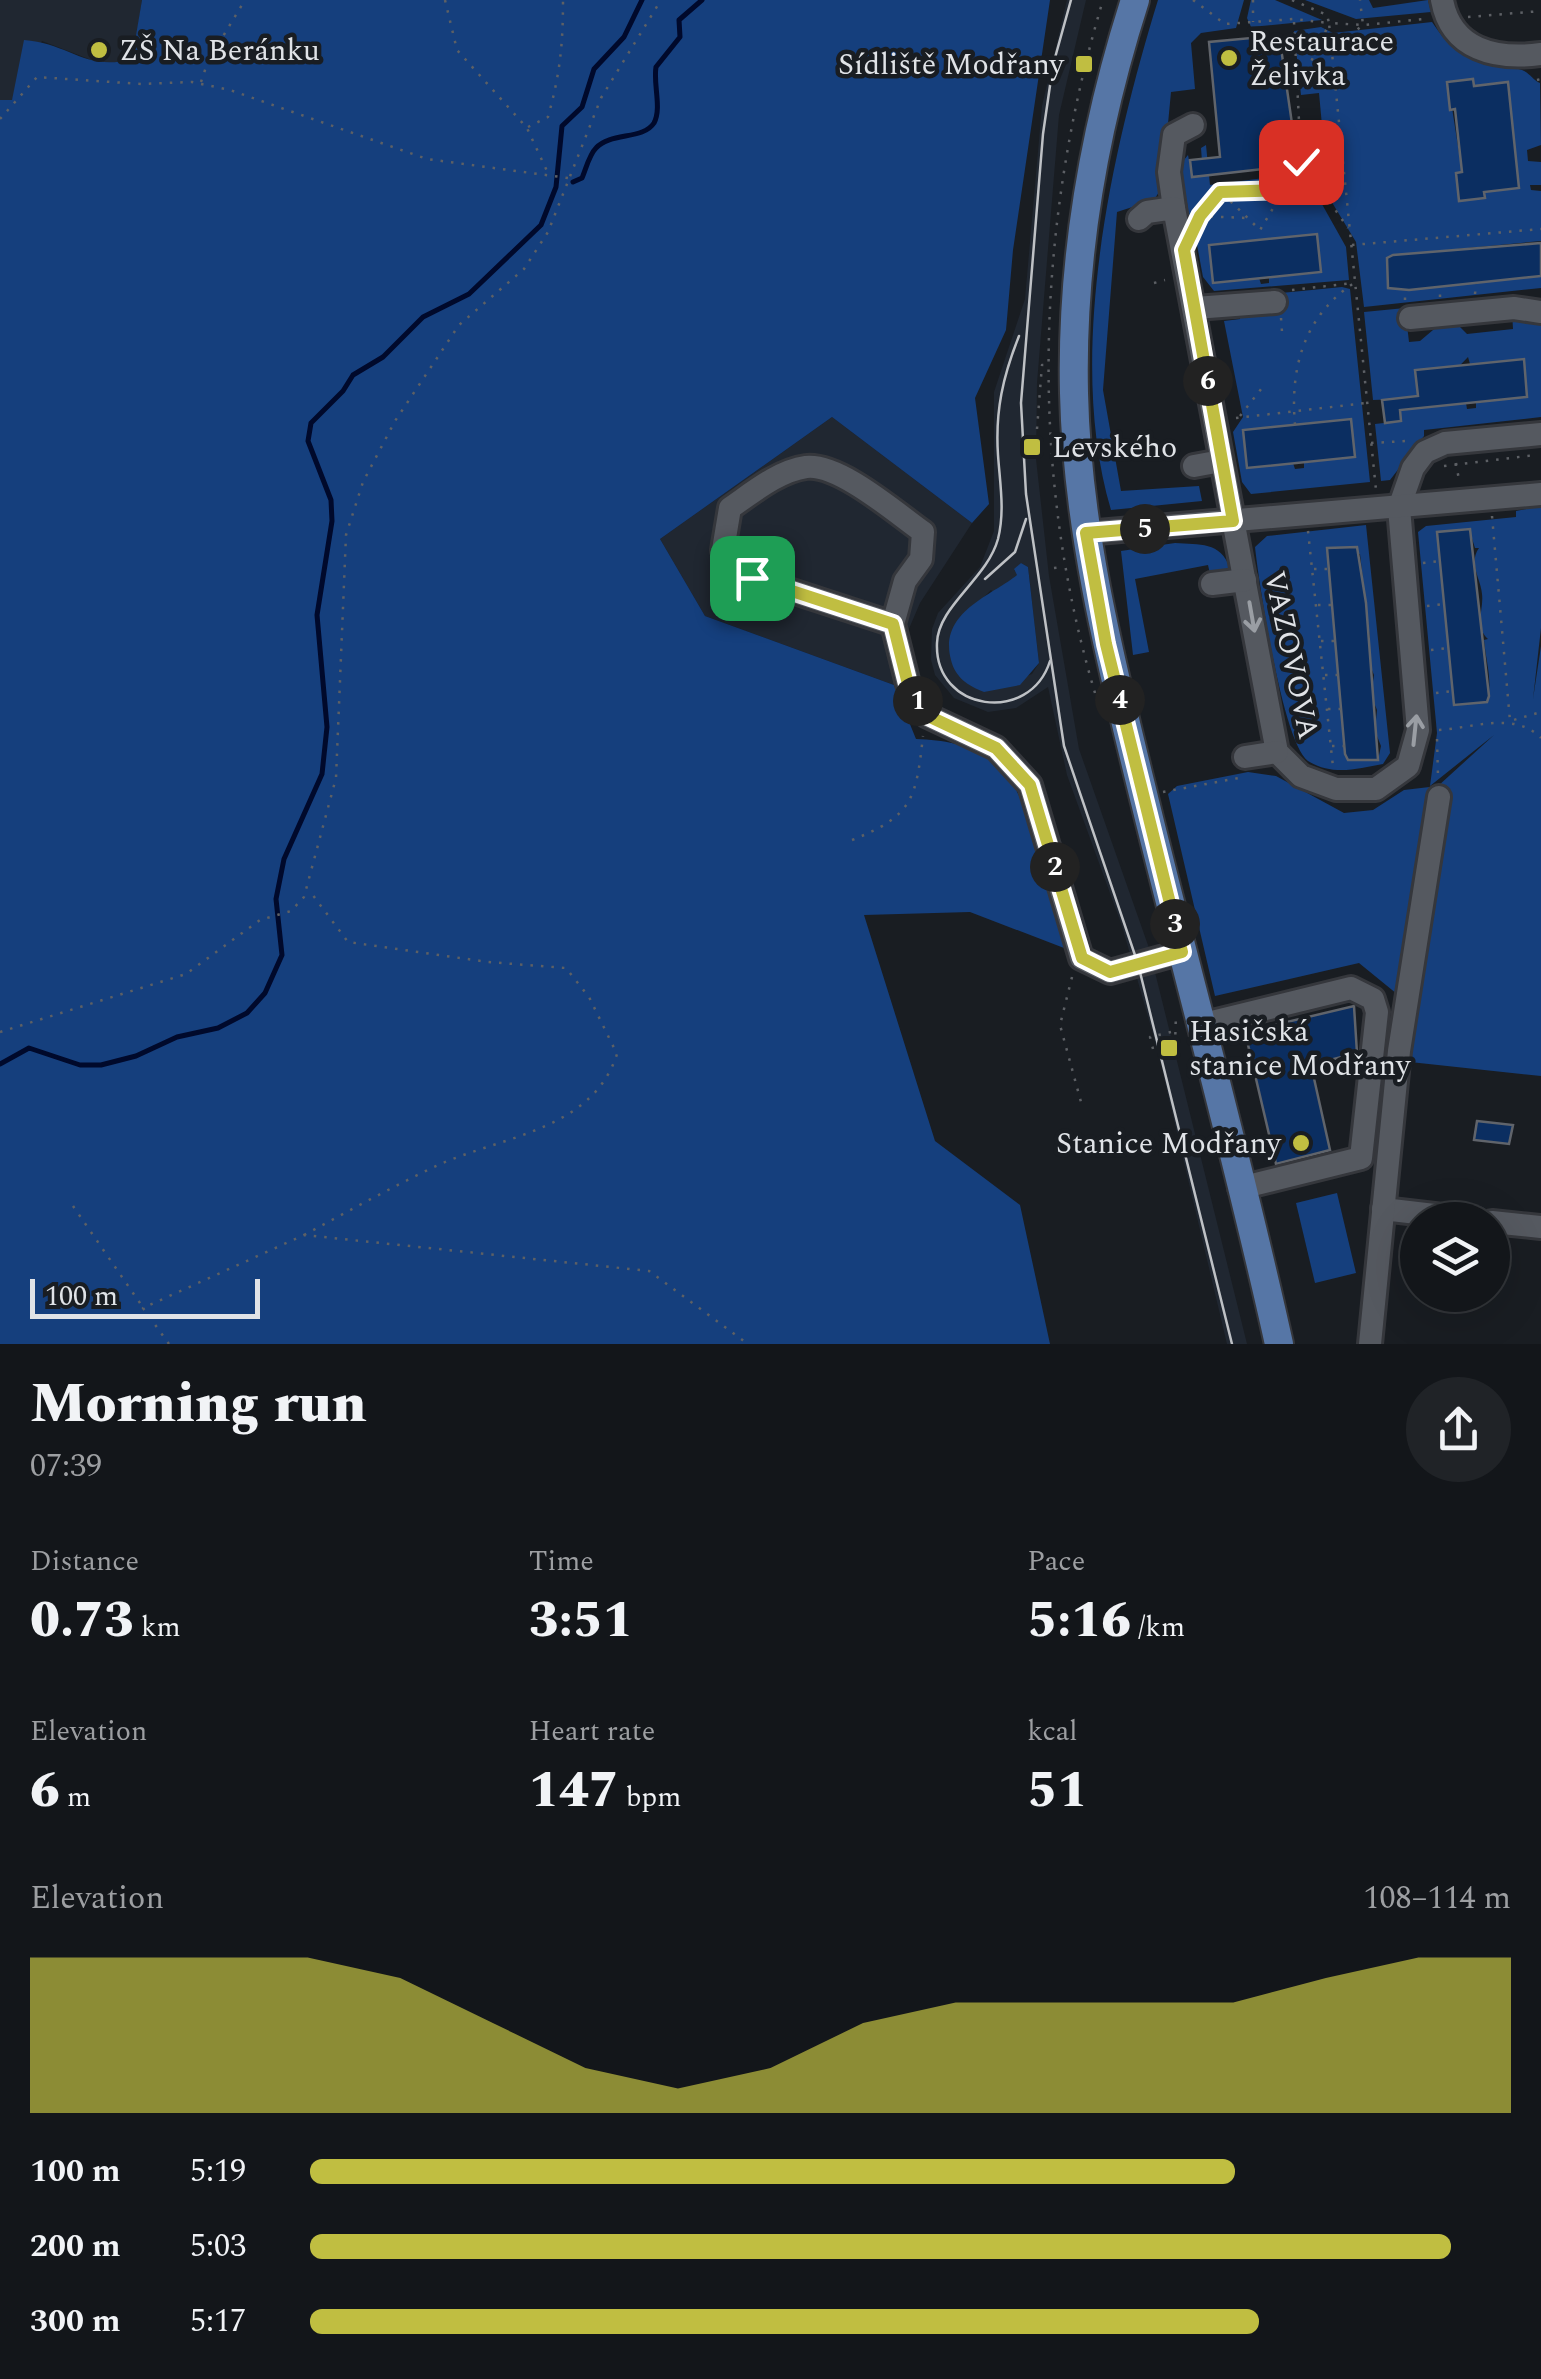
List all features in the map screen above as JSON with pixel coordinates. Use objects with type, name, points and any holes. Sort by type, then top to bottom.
[{"type":"main road","points":[[1135,0],[1098,132],[1081,240],[1074,396],[1086,533],[1106,644],[1182,952],[1186,1028],[1240,1188],[1278,1344]]},
{"type":"street","points":[[1443,12],[1452,29],[1470,46],[1502,56],[1541,54]]},
{"type":"street","name":"VAZOVOVA","points":[[1193,124],[1174,135],[1169,172],[1275,753],[1301,776],[1336,789],[1376,789],[1408,766],[1418,730],[1399,508]]},
{"type":"street","points":[[1139,219],[1147,212],[1174,208]]},
{"type":"street","points":[[1195,308],[1276,302]]},
{"type":"street","points":[[1407,312],[1514,308],[1541,312]]},
{"type":"street","points":[[1399,508],[1413,468],[1425,452],[1455,453],[1541,434]]},
{"type":"street","points":[[1194,466],[1221,461]]},
{"type":"street","points":[[893,624],[752,578],[723,550],[730,508],[773,479],[808,466],[842,476],[922,532],[921,558],[906,581],[893,624],[908,684],[926,715],[996,748],[1030,785],[1082,958],[1110,972],[1182,952]]},
{"type":"street","points":[[1086,533],[1541,494]]},
{"type":"street","points":[[1212,584],[1245,580]]},
{"type":"street","points":[[1245,757],[1275,753]]},
{"type":"street","points":[[1370,1344],[1399,1051],[1439,796]]},
{"type":"street","points":[[1186,1028],[1352,988],[1373,999],[1377,1012],[1361,1158],[1240,1188]]},
{"type":"street","points":[[1383,1210],[1400,1212]]},
{"type":"street","points":[[1510,1224],[1541,1227]]},
{"type":"path","points":[[200,84],[208,61],[245,0]]},
{"type":"path","points":[[445,0],[457,50],[527,128],[548,173]]},
{"type":"path","points":[[527,128],[548,117],[564,60],[562,0]]},
{"type":"path","points":[[0,1032],[186,974],[260,920],[283,914],[299,903],[308,889],[336,778],[346,536],[353,506],[395,422],[459,325],[524,269],[548,232],[566,178],[601,98],[661,0]]},
{"type":"path","points":[[1084,64],[1103,0]]},
{"type":"path","points":[[1194,0],[1225,24],[1294,20],[1363,25],[1443,12],[1541,12]]},
{"type":"path","points":[[1253,0],[1253,22]]},
{"type":"path","points":[[1292,0],[1327,15],[1330,23],[1376,496]]},
{"type":"path","points":[[1360,0],[1363,25]]},
{"type":"path","points":[[1294,20],[1301,162],[1349,230]]},
{"type":"path","points":[[1297,91],[1330,23]]},
{"type":"path","points":[[1331,50],[1363,25]]},
{"type":"path","points":[[0,119],[37,76],[200,84],[331,123],[427,159],[566,178]]},
{"type":"path","points":[[1220,192],[1260,230],[1301,162]]},
{"type":"path","points":[[1184,250],[1200,216],[1220,192],[1284,190]]},
{"type":"path","points":[[1200,216],[1248,218]]},
{"type":"path","points":[[1351,245],[1541,229]]},
{"type":"path","points":[[1154,283],[1166,280]]},
{"type":"path","points":[[1276,302],[1276,292],[1355,282]]},
{"type":"path","points":[[1295,425],[1291,380],[1308,334],[1355,282]]},
{"type":"path","points":[[1405,290],[1407,312]]},
{"type":"path","points":[[1037,428],[1042,364],[1048,365]]},
{"type":"path","points":[[1240,417],[1265,384]]},
{"type":"path","points":[[1214,419],[1366,402]]},
{"type":"path","points":[[1041,439],[1050,438]]},
{"type":"path","points":[[1371,443],[1409,440]]},
{"type":"path","points":[[1455,453],[1462,502]]},
{"type":"path","points":[[1413,468],[1455,453],[1541,454]]},
{"type":"path","points":[[1490,499],[1510,721]]},
{"type":"path","points":[[1308,530],[1334,776]]},
{"type":"path","points":[[1416,563],[1440,561]]},
{"type":"path","points":[[1054,568],[1065,566],[1073,619],[1095,694]]},
{"type":"path","points":[[1312,569],[1327,570]]},
{"type":"path","points":[[1316,604],[1331,605]]},
{"type":"path","points":[[1421,606],[1444,604]]},
{"type":"path","points":[[1320,641],[1334,641]]},
{"type":"path","points":[[1424,650],[1449,648]]},
{"type":"path","points":[[1323,675],[1338,675]]},
{"type":"path","points":[[1429,694],[1453,691]]},
{"type":"path","points":[[1327,710],[1342,709]]},
{"type":"path","points":[[1439,796],[1439,748],[1433,730],[1510,721],[1541,712]]},
{"type":"path","points":[[852,840],[884,827],[911,804],[919,780],[926,715]]},
{"type":"path","points":[[1510,721],[1530,726],[1541,738]]},
{"type":"path","points":[[1331,746],[1345,746]]},
{"type":"path","points":[[1162,792],[1244,778],[1264,770],[1275,753]]},
{"type":"path","points":[[143,1308],[304,1235],[438,1165],[561,1121],[608,1080],[617,1054],[589,996],[566,968],[488,962],[348,942],[308,889]]},
{"type":"path","points":[[1081,1102],[1060,1025],[1068,985],[1082,958]]},
{"type":"path","points":[[1154,1050],[1150,1037],[1186,1028]]},
{"type":"path","points":[[73,1206],[170,1344]]},
{"type":"path","points":[[304,1235],[648,1271],[748,1344]]},
{"type":"shaded area","name":"ZŠ Na Beránku","points":[[0,0],[142,0],[133,59],[107,66],[42,41],[12,100],[0,100]]},
{"type":"shaded area","points":[[142,0],[1050,0],[1013,250],[1006,330],[975,398],[989,504],[972,523],[832,417],[660,539],[705,616],[894,685],[916,739],[955,744],[982,754],[1005,773],[1018,793],[1047,875],[1064,948],[970,912],[864,915],[935,1141],[1020,1205],[1050,1344],[0,1344],[0,100],[12,100],[24,40],[102,62],[132,59]]},
{"type":"shaded area","points":[[1067,0],[1086,0],[1059,115],[1037,383],[1036,459],[1049,576],[1079,749],[1149,948],[1247,1344],[1227,1344],[1157,1048],[1122,926],[1067,775],[1048,687],[1016,708],[988,712],[954,698],[935,675],[931,660],[932,629],[938,613],[980,567],[994,531],[994,392],[1025,299],[1042,106]],"holes":[[[1021,563],[1028,567],[1039,663],[1032,674],[984,692],[958,675],[953,628],[991,590],[995,594],[1018,575],[1014,570]]]},
{"type":"shaded area","points":[[1158,0],[1244,0],[1236,28],[1201,33],[1191,43],[1195,89],[1171,92],[1162,187],[1154,200],[1117,212],[1103,390],[1121,491],[1199,486],[1202,501],[1111,510],[1098,450],[1092,386],[1100,253],[1125,121]]},
{"type":"shaded area","points":[[1251,0],[1275,0],[1322,20],[1251,27],[1247,18]]},
{"type":"shaded area","points":[[1305,0],[1369,0],[1373,8],[1428,0],[1431,12],[1356,19]]},
{"type":"shaded area","points":[[1432,22],[1462,54],[1522,70],[1540,83],[1541,145],[1527,150],[1528,161],[1541,162],[1541,185],[1530,185],[1531,190],[1541,191],[1541,241],[1394,255],[1387,259],[1388,287],[1408,290],[1541,276],[1541,288],[1364,307],[1356,242],[1305,158],[1308,151],[1324,147],[1319,93],[1301,95],[1294,31],[1321,27],[1333,33]],"holes":[[[1473,79],[1485,198],[1459,201],[1456,173],[1462,172],[1448,82]]]},
{"type":"shaded area","points":[[1206,145],[1210,185],[1294,174],[1309,181],[1346,247],[1349,280],[1214,291],[1203,277],[1192,218],[1186,216],[1179,166],[1188,155],[1192,176],[1203,175],[1201,148]],"holes":[[[1317,234],[1321,272],[1269,277],[1269,283],[1261,284],[1259,278],[1213,283],[1209,245]]]},
{"type":"shaded area","points":[[1350,289],[1370,482],[1251,494],[1242,482],[1233,432],[1243,417],[1224,321],[1240,319],[1240,312],[1281,293]],"holes":[[[1351,420],[1354,457],[1304,463],[1304,468],[1295,469],[1293,463],[1247,468],[1243,430]]]},
{"type":"shaded area","points":[[1405,308],[1409,342],[1420,341],[1446,319],[1447,326],[1459,326],[1467,334],[1513,329],[1512,312],[1541,320],[1541,417],[1424,430],[1424,436],[1390,480],[1381,481],[1375,424],[1401,421],[1399,399],[1373,400],[1364,312]],"holes":[[[1468,357],[1470,364],[1523,359],[1527,397],[1476,403],[1476,408],[1467,409],[1466,403],[1419,408]]]},
{"type":"shaded area","points":[[832,417],[972,523],[920,603],[908,631],[908,684],[894,685],[705,616],[660,539]]},
{"type":"shaded area","points":[[1541,506],[1541,628],[1533,699],[1541,646],[1541,1076],[1410,1062],[1397,994],[1359,963],[1215,996],[1168,794],[1177,786],[1248,772],[1276,776],[1344,813],[1373,810],[1404,790],[1438,786],[1494,735],[1430,786],[1437,733],[1418,532],[1426,526],[1516,517],[1516,511]],"holes":[[[1469,529],[1475,548],[1479,548],[1475,559],[1482,594],[1480,623],[1488,639],[1484,640],[1489,694],[1487,702],[1455,705],[1437,532]]]},
{"type":"shaded area","points":[[1366,525],[1390,753],[1383,764],[1345,770],[1326,768],[1308,761],[1299,748],[1281,695],[1261,594],[1255,547],[1267,536]],"holes":[[[1327,548],[1360,554],[1370,639],[1368,660],[1374,675],[1371,695],[1377,710],[1375,731],[1381,746],[1378,760],[1348,760]]]},
{"type":"shaded area","points":[[1175,543],[1215,549],[1230,568],[1210,574],[1208,565],[1135,579],[1149,652],[1133,655],[1121,551]]},
{"type":"shaded area","points":[[1021,563],[1028,567],[1039,663],[1020,685],[984,692],[963,680],[953,666],[949,643],[952,629],[970,607],[1017,575],[1014,569]]},
{"type":"shaded area","points":[[1337,1193],[1356,1273],[1315,1283],[1296,1203]]},
{"type":"building","points":[[1251,38],[1252,44],[1280,41],[1298,165],[1192,177],[1190,160],[1220,157],[1209,42]]},
{"type":"building","points":[[1473,79],[1474,86],[1508,82],[1519,188],[1484,192],[1485,198],[1459,201],[1456,173],[1462,172],[1455,109],[1450,110],[1447,82]]},
{"type":"building","points":[[1317,234],[1321,272],[1213,283],[1209,245]]},
{"type":"building","points":[[1541,243],[1541,276],[1409,290],[1388,288],[1387,258],[1393,255]]},
{"type":"building","points":[[1524,359],[1527,397],[1400,410],[1401,421],[1385,423],[1382,400],[1418,396],[1415,370]]},
{"type":"building","points":[[1351,419],[1355,457],[1247,468],[1243,430]]},
{"type":"building","points":[[1470,529],[1489,696],[1487,702],[1454,705],[1437,532]]},
{"type":"building","points":[[1357,547],[1366,603],[1378,760],[1348,760],[1345,754],[1327,548]]},
{"type":"building","points":[[1354,1006],[1357,1053],[1311,1065],[1330,1150],[1276,1164],[1245,1032]]},
{"type":"building","points":[[1477,1121],[1513,1125],[1509,1144],[1474,1140]]},
{"type":"waterway","points":[[0,1064],[29,1048],[80,1065],[101,1065],[136,1056],[177,1037],[218,1028],[247,1013],[265,993],[282,955],[276,899],[284,859],[322,774],[327,727],[317,615],[332,521],[331,500],[308,441],[311,423],[343,391],[353,375],[383,357],[423,317],[469,294],[541,225],[556,187],[562,126],[582,107],[594,69],[624,37],[642,0]]},
{"type":"waterway","points":[[573,182],[582,178],[591,154],[602,143],[642,132],[654,123],[656,67],[680,37],[679,20],[702,0]]},
{"type":"tram line","points":[[1071,0],[1053,65],[1043,134],[1021,403],[1026,494],[1064,746],[1138,964],[1232,1344]]},
{"type":"tram line","points":[[1019,336],[999,409],[1002,508],[998,539],[984,567],[945,617],[937,643],[940,666],[951,684],[966,696],[985,702],[1005,702],[1023,695],[1039,681],[1050,661]]},
{"type":"tram line","points":[[985,579],[1015,552],[1026,519]]},
{"type":"place","name":"ZŠ Na Beránku","points":[[99,50]]},
{"type":"place","name":"Restaurace Želivka","points":[[1229,58]]},
{"type":"place","name":"Sídliště Modřany","points":[[1084,64]]},
{"type":"place","name":"Levského","points":[[1032,447]]},
{"type":"place","name":"Hasičská stanice Modřany","points":[[1169,1048]]},
{"type":"place","name":"Stanice Modřany","points":[[1301,1143]]},
{"type":"route","points":[[752,578],[893,624],[903,672],[926,715],[996,748],[1030,785],[1082,958],[1110,972],[1182,952],[1106,644],[1086,533],[1233,521],[1184,250],[1200,216],[1220,192],[1284,190],[1301,162]]}]
